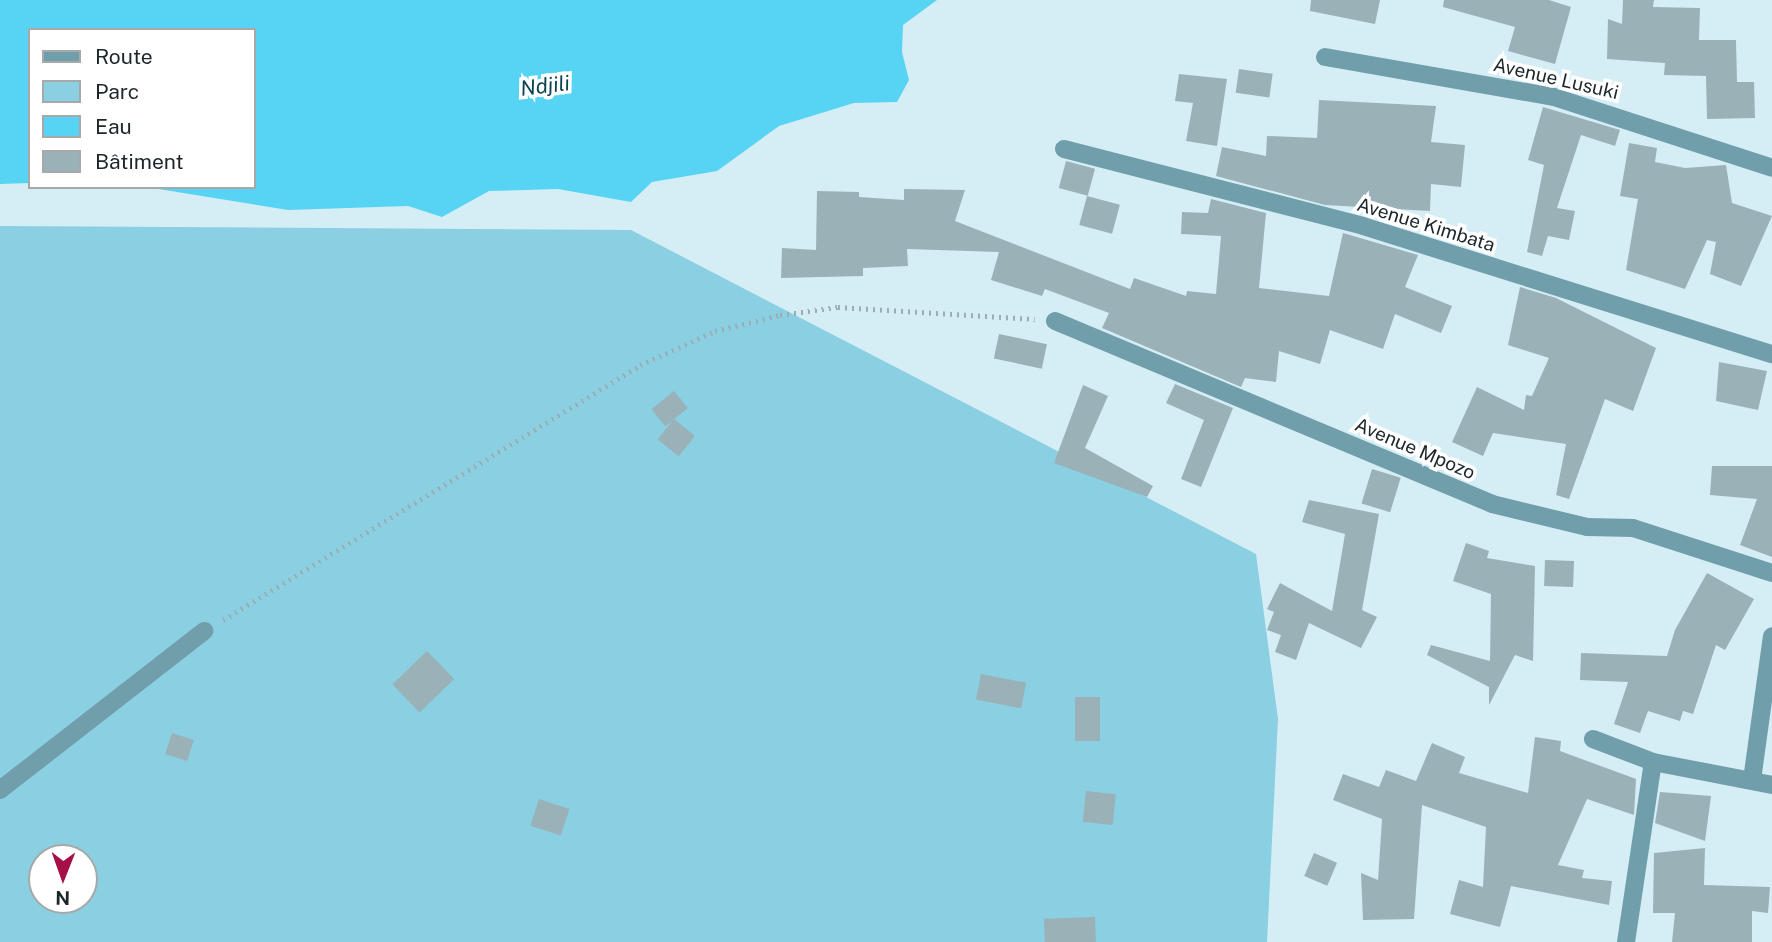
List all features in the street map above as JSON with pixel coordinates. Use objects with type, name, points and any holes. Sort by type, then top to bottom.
[{"type":"street","name":"Avenue Lusuki","points":[[1325,57],[1554,97],[1772,168]]},
{"type":"street","name":"Avenue Kimbata","points":[[1064,149],[1363,226],[1772,354]]},
{"type":"street","name":"Avenue Mpozo","points":[[1055,321],[1492,504],[1587,527],[1633,528],[1772,573]]},
{"type":"street","points":[[0,790],[204,631]]},
{"type":"street","points":[[1752,780],[1772,636]]},
{"type":"street","points":[[1592,739],[1653,762],[1772,785]]},
{"type":"street","points":[[1626,942],[1653,762]]},
{"type":"path","points":[[204,631],[640,365],[715,331],[780,315],[838,307],[1055,321]]},
{"type":"green space","points":[[0,226],[631,230],[1256,554],[1278,719],[1267,942],[0,942]]},
{"type":"water","name":"Ndjili","points":[[0,0],[937,0],[903,25],[902,52],[909,80],[897,102],[854,103],[779,126],[717,171],[652,182],[631,202],[558,189],[489,191],[442,217],[408,206],[288,210],[158,189],[256,189],[256,28],[28,28],[28,183],[0,184]]},
{"type":"building","points":[[1311,0],[1380,0],[1375,24],[1310,11]]},
{"type":"building","points":[[1444,0],[1549,0],[1571,7],[1555,64],[1508,51],[1515,27],[1443,7]]},
{"type":"building","points":[[1623,0],[1654,0],[1653,7],[1700,8],[1699,40],[1736,40],[1737,82],[1754,82],[1755,118],[1707,119],[1706,76],[1664,75],[1665,63],[1607,59],[1608,19],[1622,24]]},
{"type":"building","points":[[1239,69],[1273,74],[1269,97],[1236,93]]},
{"type":"building","points":[[1179,74],[1227,79],[1217,146],[1186,141],[1193,103],[1175,101]]},
{"type":"building","points":[[1319,100],[1436,106],[1431,142],[1465,145],[1461,187],[1431,184],[1430,211],[1325,205],[1216,176],[1222,147],[1266,156],[1267,136],[1317,138]]},
{"type":"building","points":[[1543,107],[1620,130],[1615,146],[1581,135],[1557,208],[1575,211],[1569,240],[1548,236],[1542,256],[1527,252],[1544,165],[1528,160]]},
{"type":"building","points":[[1629,143],[1657,148],[1655,162],[1685,168],[1726,165],[1732,203],[1772,216],[1741,286],[1710,274],[1716,242],[1707,240],[1685,289],[1626,270],[1638,199],[1620,196]]},
{"type":"building","points":[[1066,161],[1095,169],[1088,196],[1059,188]]},
{"type":"building","points":[[904,189],[965,190],[955,221],[1130,289],[1134,278],[1186,296],[1187,291],[1216,294],[1221,236],[1181,234],[1182,212],[1208,213],[1211,199],[1266,213],[1259,288],[1329,296],[1343,233],[1418,255],[1405,287],[1452,306],[1441,333],[1395,314],[1383,349],[1330,330],[1320,364],[1279,351],[1276,382],[1245,378],[1241,387],[1102,328],[1109,313],[1045,289],[1042,296],[991,280],[999,252],[907,249],[908,266],[863,268],[863,276],[781,278],[782,248],[816,250],[817,191],[859,192],[859,197],[904,200]]},
{"type":"building","points":[[1087,196],[1120,205],[1112,234],[1079,225]]},
{"type":"building","points":[[1520,287],[1556,298],[1656,348],[1633,411],[1605,399],[1569,499],[1556,495],[1566,444],[1493,433],[1483,456],[1452,442],[1477,387],[1524,410],[1526,395],[1532,396],[1549,358],[1508,345]]},
{"type":"building","points":[[999,334],[1047,344],[1042,369],[994,358]]},
{"type":"building","points":[[1719,362],[1767,371],[1758,410],[1716,401]]},
{"type":"building","points":[[1175,384],[1233,408],[1201,487],[1181,479],[1204,420],[1166,403]]},
{"type":"building","points":[[1083,385],[1108,396],[1085,448],[1153,486],[1147,497],[1054,463]]},
{"type":"building","points":[[674,391],[688,408],[665,426],[651,409]]},
{"type":"building","points":[[674,419],[695,436],[679,456],[658,439]]},
{"type":"building","points":[[1712,466],[1772,466],[1772,557],[1740,545],[1757,499],[1710,495]]},
{"type":"building","points":[[1372,469],[1401,478],[1390,512],[1361,503]]},
{"type":"building","points":[[1309,500],[1379,514],[1362,610],[1377,617],[1361,648],[1309,623],[1296,660],[1275,652],[1281,635],[1267,630],[1274,612],[1267,609],[1280,583],[1332,611],[1345,534],[1302,522]]},
{"type":"building","points":[[1466,543],[1489,551],[1487,558],[1535,566],[1533,661],[1515,655],[1489,705],[1489,687],[1427,655],[1431,645],[1490,661],[1491,594],[1453,581]]},
{"type":"building","points":[[1545,560],[1574,561],[1573,587],[1544,586]]},
{"type":"building","points":[[1707,573],[1754,599],[1725,650],[1716,645],[1693,714],[1683,711],[1680,721],[1648,711],[1640,733],[1614,724],[1628,682],[1580,680],[1581,653],[1667,656],[1675,630]]},
{"type":"building","points":[[427,651],[454,679],[420,712],[392,684]]},
{"type":"building","points":[[981,674],[1026,683],[1021,708],[976,700]]},
{"type":"building","points":[[1075,697],[1100,697],[1100,741],[1075,741]]},
{"type":"building","points":[[172,733],[194,740],[187,761],[165,754]]},
{"type":"building","points":[[1535,737],[1561,741],[1560,751],[1636,779],[1634,815],[1587,799],[1558,865],[1584,870],[1582,878],[1612,881],[1609,905],[1511,886],[1500,927],[1450,914],[1459,880],[1483,887],[1486,827],[1422,805],[1414,919],[1363,920],[1361,873],[1378,880],[1382,819],[1333,800],[1343,774],[1379,787],[1386,770],[1416,781],[1432,743],[1465,757],[1459,773],[1528,793]]},
{"type":"building","points":[[1086,791],[1116,794],[1113,825],[1083,822]]},
{"type":"building","points":[[1660,792],[1711,796],[1705,841],[1655,823]]},
{"type":"building","points":[[539,799],[569,809],[561,836],[530,826]]},
{"type":"building","points":[[1705,848],[1704,885],[1770,887],[1768,913],[1752,911],[1752,942],[1672,942],[1675,913],[1653,913],[1654,853]]},
{"type":"building","points":[[1314,853],[1337,863],[1327,886],[1304,876]]},
{"type":"building","points":[[1095,917],[1096,942],[1045,942],[1044,919]]}]
